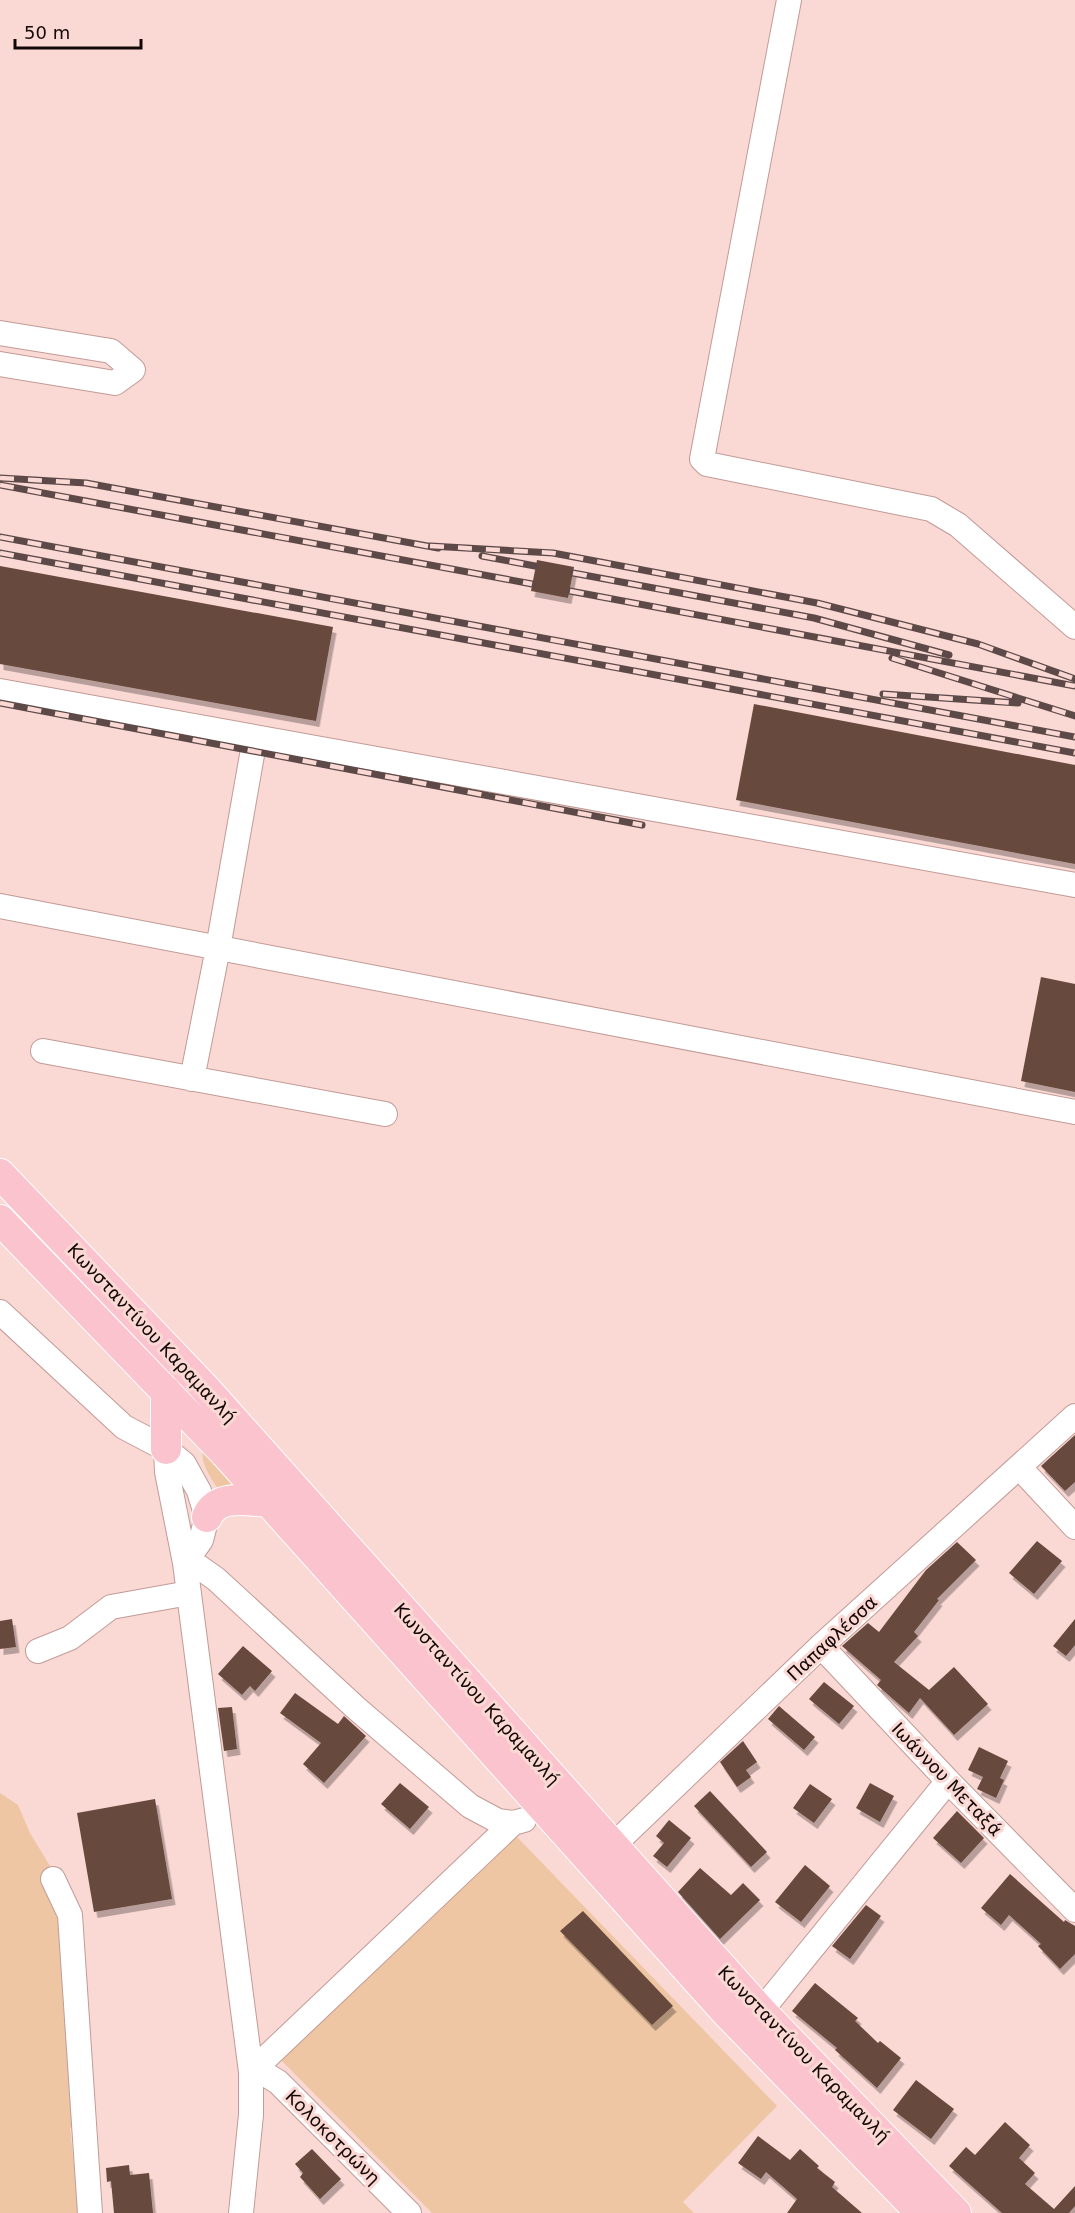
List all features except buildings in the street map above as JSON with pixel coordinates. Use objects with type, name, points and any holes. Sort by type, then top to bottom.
[{"type":"main road","name":"Κωνσταντίνου Καραμανλή","points":[[0,1174],[203,1386],[602,1855],[724,2010],[921,2213]]},
{"type":"main road","name":"Κωνσταντίνου Καραμανλή","points":[[0,1220],[270,1502],[547,1814],[602,1855],[760,2012],[956,2213]]},
{"type":"main road","points":[[166,1391],[166,1449]]},
{"type":"main road","points":[[207,1517],[213,1507],[226,1501],[270,1502]]},
{"type":"street","points":[[789,0],[702,459],[707,464],[931,509],[958,525],[1075,627]]},
{"type":"street","points":[[0,333],[111,351],[133,370],[114,383],[0,364]]},
{"type":"street","points":[[0,691],[1075,885]]},
{"type":"street","points":[[192,1078],[219,948],[255,738]]},
{"type":"street","points":[[0,906],[1075,1112]]},
{"type":"street","points":[[43,1051],[385,1114]]},
{"type":"street","points":[[0,1312],[124,1427],[166,1449],[177,1457],[191,1475],[207,1517],[201,1540],[185,1563]]},
{"type":"street","name":"Παπαφλέσσα","points":[[602,1855],[821,1646],[1075,1416]]},
{"type":"street","points":[[166,1449],[167,1472],[185,1563],[251,2072],[251,2115],[241,2213]]},
{"type":"street","points":[[1019,1467],[1075,1527]]},
{"type":"street","points":[[185,1563],[199,1567],[216,1579],[356,1708],[470,1806],[498,1821],[513,1823],[547,1814]]},
{"type":"street","points":[[38,1650],[70,1638],[111,1607],[189,1593]]},
{"type":"street","name":"Ιωάννου Μεταξά","points":[[821,1646],[948,1781],[1075,1910]]},
{"type":"street","points":[[760,2012],[948,1781]]},
{"type":"street","points":[[251,2072],[513,1823]]},
{"type":"street","points":[[53,1880],[70,1915],[90,2213]]},
{"type":"street","name":"Κολοκοτρώνη","points":[[251,2072],[265,2074],[278,2082],[409,2213]]},
{"type":"shaded area","points":[[203,1450],[245,1493],[220,1492],[205,1466]]},
{"type":"shaded area","points":[[0,1793],[18,1805],[30,1833],[50,1866],[66,1904],[82,2125],[70,2128],[79,2213],[0,2213]]},
{"type":"shaded area","points":[[517,1837],[777,2106],[683,2202],[694,2213],[432,2213],[279,2058]]},
{"type":"railway","points":[[0,478],[86,483],[438,548]]},
{"type":"railway","points":[[0,485],[532,584]]},
{"type":"railway","points":[[0,537],[1075,737]]},
{"type":"railway","points":[[430,546],[553,553],[817,603],[978,644],[1075,679]]},
{"type":"railway","points":[[0,553],[1075,753]]},
{"type":"railway","points":[[482,556],[535,566]]},
{"type":"railway","points":[[573,573],[814,618],[949,655]]},
{"type":"railway","points":[[570,591],[1075,686]]},
{"type":"railway","points":[[892,658],[1075,716]]},
{"type":"railway","points":[[883,694],[1018,703]]},
{"type":"railway","points":[[0,703],[642,825]]}]
